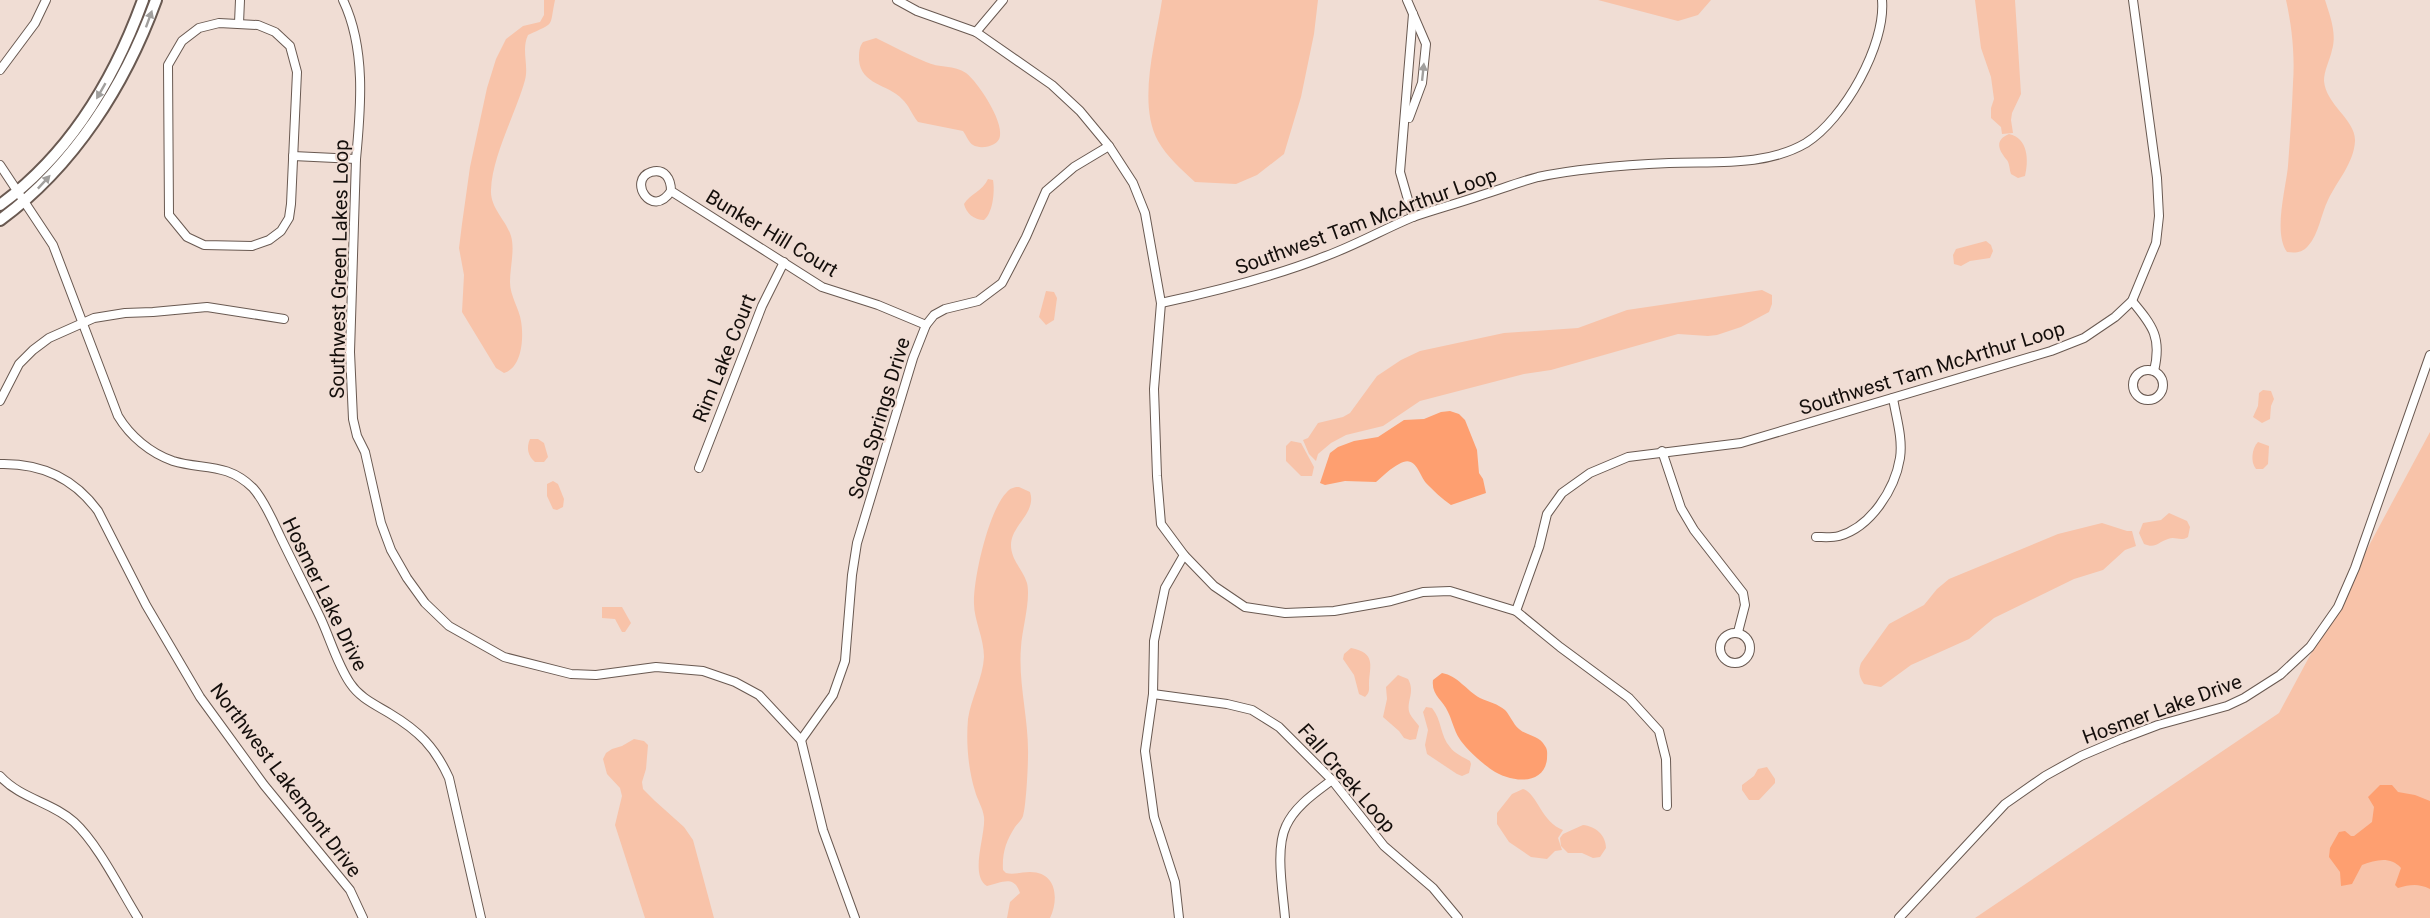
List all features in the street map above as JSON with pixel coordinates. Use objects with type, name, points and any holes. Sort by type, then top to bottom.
[{"type":"main road","points":[[0,205],[19,191],[59,152],[79,126],[123,51],[143,0]]},
{"type":"main road","points":[[0,220],[25,202],[75,149],[102,111],[136,50],[156,0]]},
{"type":"street","points":[[0,70],[35,23],[46,0]]},
{"type":"street","points":[[239,23],[240,0]]},
{"type":"street","name":"Southwest Green Lakes Loop","points":[[343,0],[353,21],[358,43],[360,124],[356,159],[350,352],[353,418],[357,436],[365,452],[381,523],[391,550],[425,603],[449,626],[504,657],[543,669],[571,674],[596,675],[656,667],[679,667],[703,671],[735,682],[759,695],[801,740],[823,830],[855,918]]},
{"type":"street","points":[[897,0],[917,12],[976,32],[1052,85],[1080,111],[1109,146],[1133,183],[1145,213],[1161,303],[1154,389],[1161,524],[1184,555],[1214,586],[1245,607],[1285,614],[1334,611],[1391,601],[1423,592],[1450,591],[1516,611],[1629,698],[1659,731],[1666,759],[1667,806]]},
{"type":"street","points":[[976,32],[1003,0]]},
{"type":"street","points":[[1405,127],[1422,83],[1426,44],[1407,0]]},
{"type":"street","name":"Southwest Tam McArthur Loop","points":[[1161,303],[1208,293],[1287,271],[1329,255],[1413,217],[1538,178],[1600,169],[1669,163],[1730,162],[1773,157],[1807,142],[1840,114],[1862,76],[1880,31],[1882,0]]},
{"type":"street","name":"Southwest Tam McArthur Loop","points":[[1516,611],[1539,547],[1547,514],[1562,493],[1590,472],[1628,457],[1741,442],[2051,351],[2084,338],[2115,317],[2132,301],[2156,243],[2159,216],[2157,178],[2133,0]]},
{"type":"street","points":[[1413,14],[1400,172],[1413,217]]},
{"type":"street","points":[[239,23],[258,25],[275,32],[290,46],[297,72],[293,156],[289,218],[281,231],[269,240],[252,246],[204,245],[187,237],[168,215],[168,65],[182,41],[199,28],[239,23]]},
{"type":"street","name":"Soda Springs Drive","points":[[801,740],[833,696],[845,661],[857,543],[913,358],[926,325],[945,309],[978,301],[1002,283],[1026,237],[1046,190],[1074,167],[1109,146]]},
{"type":"street","points":[[293,156],[356,159]]},
{"type":"street","name":"Hosmer Lake Drive","points":[[0,165],[53,246],[118,416],[127,430],[147,448],[174,461],[230,472],[253,489],[272,520],[349,682],[358,694],[424,738],[439,757],[449,778],[482,918]]},
{"type":"street","name":"Bunker Hill Court","points":[[653,171],[661,171],[668,176],[671,191],[667,198],[652,201],[645,197],[641,190],[642,182],[646,175],[653,171]]},
{"type":"street","name":"Bunker Hill Court","points":[[671,191],[822,287],[878,305],[926,325]]},
{"type":"street","name":"Rim Lake Court","points":[[699,468],[762,306],[784,262]]},
{"type":"street","points":[[2132,301],[2149,321],[2157,340],[2154,371]]},
{"type":"street","points":[[0,401],[9,380],[33,350],[49,338],[104,315],[207,307],[284,319]]},
{"type":"street","name":"Hosmer Lake Drive","points":[[1899,918],[2005,804],[2045,776],[2081,756],[2121,739],[2158,725],[2227,706],[2244,698],[2280,675],[2310,647],[2338,608],[2355,568],[2430,355]]},
{"type":"street","points":[[1816,537],[1837,537],[1849,533],[1874,512],[1886,497],[1895,478],[1900,456],[1899,430],[1893,398]]},
{"type":"street","points":[[1662,451],[1681,508],[1694,530],[1743,593],[1745,605],[1738,632]]},
{"type":"street","name":"Northwest Lakemont Drive","points":[[0,464],[29,465],[46,470],[77,487],[90,500],[98,511],[163,635],[200,697],[264,785],[350,890],[360,916]]},
{"type":"street","points":[[1179,918],[1175,882],[1154,817],[1145,751],[1153,694],[1154,641],[1165,588],[1184,555]]},
{"type":"street","points":[[1738,632],[1750,641],[1751,649],[1743,661],[1728,662],[1722,657],[1720,642],[1724,636],[1738,632]]},
{"type":"street","name":"Fall Creek Loop","points":[[1153,694],[1217,702],[1252,710],[1279,727],[1332,780],[1384,846],[1433,888],[1458,918]]},
{"type":"street","points":[[0,776],[15,790],[73,821],[86,836],[138,918]]},
{"type":"street","points":[[1285,918],[1281,844],[1286,825],[1304,801],[1332,780]]},
{"type":"shaded area","points":[[544,0],[555,0],[551,20],[547,26],[528,35],[525,46],[525,80],[492,177],[493,203],[509,230],[512,241],[510,287],[522,328],[522,344],[518,359],[510,370],[504,373],[496,368],[462,312],[464,275],[459,248],[470,167],[487,88],[496,59],[506,39],[523,26],[540,22],[544,15]]},
{"type":"shaded area","points":[[1162,0],[1318,0],[1314,34],[1301,97],[1284,154],[1257,175],[1236,184],[1195,182],[1170,158],[1158,141],[1152,125],[1148,90]]},
{"type":"shaded area","points":[[1598,0],[1711,0],[1698,15],[1678,21]]},
{"type":"shaded area","points":[[1975,0],[2015,0],[2021,94],[2012,113],[2013,133],[2002,134],[2001,127],[1991,118],[1994,99],[1991,77],[1981,48]]},
{"type":"shaded area","points":[[2286,0],[2325,0],[2334,37],[2324,81],[2330,98],[2351,126],[2355,141],[2352,157],[2328,200],[2315,236],[2306,248],[2296,252],[2287,252],[2281,234],[2294,73]]},
{"type":"shaded area","points":[[876,38],[931,64],[962,70],[966,73],[983,93],[994,111],[1000,129],[999,139],[989,146],[980,147],[970,143],[963,131],[918,122],[902,99],[870,79],[861,68],[859,55],[863,42]]},
{"type":"shaded area","points":[[2009,134],[2020,140],[2026,150],[2025,176],[2018,178],[2011,174],[2008,162],[2001,152],[1999,145],[2001,139]]},
{"type":"shaded area","points":[[988,179],[993,180],[993,202],[987,217],[980,220],[971,215],[964,204],[983,187]]},
{"type":"shaded area","points":[[1986,241],[1991,245],[1993,251],[1990,258],[1970,261],[1961,266],[1954,264],[1953,255],[1956,249]]},
{"type":"shaded area","points":[[1762,290],[1772,295],[1769,312],[1741,327],[1717,335],[1678,334],[1551,370],[1524,374],[1420,401],[1383,426],[1346,435],[1331,443],[1318,454],[1316,461],[1309,454],[1303,440],[1308,438],[1318,423],[1350,413],[1377,376],[1420,351],[1504,333],[1578,328],[1627,310]]},
{"type":"shaded area","points":[[1046,291],[1054,292],[1057,298],[1054,320],[1046,325],[1039,317]]},
{"type":"shaded area","points":[[2263,390],[2271,391],[2274,399],[2270,419],[2262,423],[2253,417],[2258,406],[2259,393]]},
{"type":"shaded area","points":[[1450,411],[1459,414],[1465,420],[1477,450],[1479,473],[1486,493],[1451,505],[1426,483],[1416,467],[1409,462],[1396,466],[1376,482],[1345,481],[1325,485],[1320,483],[1330,453],[1338,447],[1354,441],[1378,437],[1404,420],[1424,419]]},
{"type":"shaded area","points":[[2430,432],[2430,918],[1975,918],[2279,713]]},
{"type":"shaded area","points":[[530,439],[538,439],[544,443],[548,457],[544,462],[535,462],[531,457],[528,452]]},
{"type":"shaded area","points":[[1291,441],[1301,443],[1314,467],[1312,476],[1301,476],[1286,461],[1286,446]]},
{"type":"shaded area","points":[[2258,442],[2269,446],[2268,464],[2263,469],[2256,469],[2252,459]]},
{"type":"shaded area","points":[[553,481],[558,484],[564,499],[563,507],[557,510],[553,509],[547,496],[547,484]]},
{"type":"shaded area","points":[[1019,487],[1030,492],[1031,499],[1027,513],[1015,531],[1011,545],[1028,590],[1020,661],[1028,742],[1028,769],[1023,816],[1007,842],[1003,870],[1009,874],[1039,873],[1051,882],[1055,895],[1050,918],[1007,918],[1010,902],[1020,893],[1017,887],[1014,883],[1006,881],[987,886],[982,881],[979,864],[984,817],[976,794],[968,755],[968,719],[984,657],[974,604],[979,562],[988,528],[1000,501],[1010,490]]},
{"type":"shaded area","points":[[2169,513],[2187,521],[2190,527],[2188,537],[2171,538],[2154,545],[2144,544],[2139,533],[2143,523],[2161,520]]},
{"type":"shaded area","points":[[2102,523],[2132,531],[2136,546],[2125,550],[2103,570],[2074,579],[1994,618],[1969,639],[1911,665],[1881,687],[1864,684],[1859,669],[1861,663],[1889,624],[1924,605],[1949,579],[2058,534]]},
{"type":"shaded area","points":[[602,607],[622,607],[631,623],[625,632],[622,632],[615,619],[602,618]]},
{"type":"shaded area","points":[[1351,648],[1364,653],[1370,661],[1369,691],[1365,697],[1359,694],[1354,675],[1343,659],[1344,654]]},
{"type":"shaded area","points":[[1442,673],[1453,677],[1480,698],[1502,708],[1519,729],[1542,742],[1547,749],[1547,759],[1540,774],[1525,780],[1507,777],[1492,770],[1469,750],[1459,738],[1446,708],[1434,690],[1433,680]]},
{"type":"shaded area","points":[[1398,675],[1408,679],[1410,684],[1409,710],[1419,726],[1416,739],[1404,738],[1383,717],[1387,699],[1386,687]]},
{"type":"shaded area","points":[[1426,707],[1432,708],[1438,718],[1447,743],[1459,755],[1470,761],[1469,773],[1462,776],[1457,774],[1427,754],[1425,745],[1428,730],[1423,712]]},
{"type":"shaded area","points":[[634,739],[644,741],[648,745],[643,789],[684,827],[693,840],[714,918],[645,918],[615,825],[622,796],[620,788],[607,774],[603,759],[612,749]]},
{"type":"shaded area","points":[[1767,767],[1775,783],[1759,800],[1749,800],[1742,790],[1742,785],[1754,776],[1758,769]]},
{"type":"shaded area","points":[[2380,785],[2392,785],[2398,792],[2430,801],[2430,889],[2414,885],[2398,888],[2395,885],[2401,868],[2388,860],[2362,865],[2352,884],[2341,886],[2340,872],[2329,857],[2330,848],[2339,832],[2345,831],[2354,836],[2372,822],[2374,807],[2368,797]]},
{"type":"shaded area","points":[[1523,789],[1532,796],[1549,821],[1563,830],[1558,838],[1562,850],[1555,851],[1547,859],[1531,857],[1509,842],[1497,824],[1497,813],[1512,794]]},
{"type":"shaded area","points":[[1583,825],[1596,829],[1602,835],[1606,848],[1600,857],[1593,858],[1582,853],[1568,853],[1561,846],[1560,838],[1563,834]]}]
